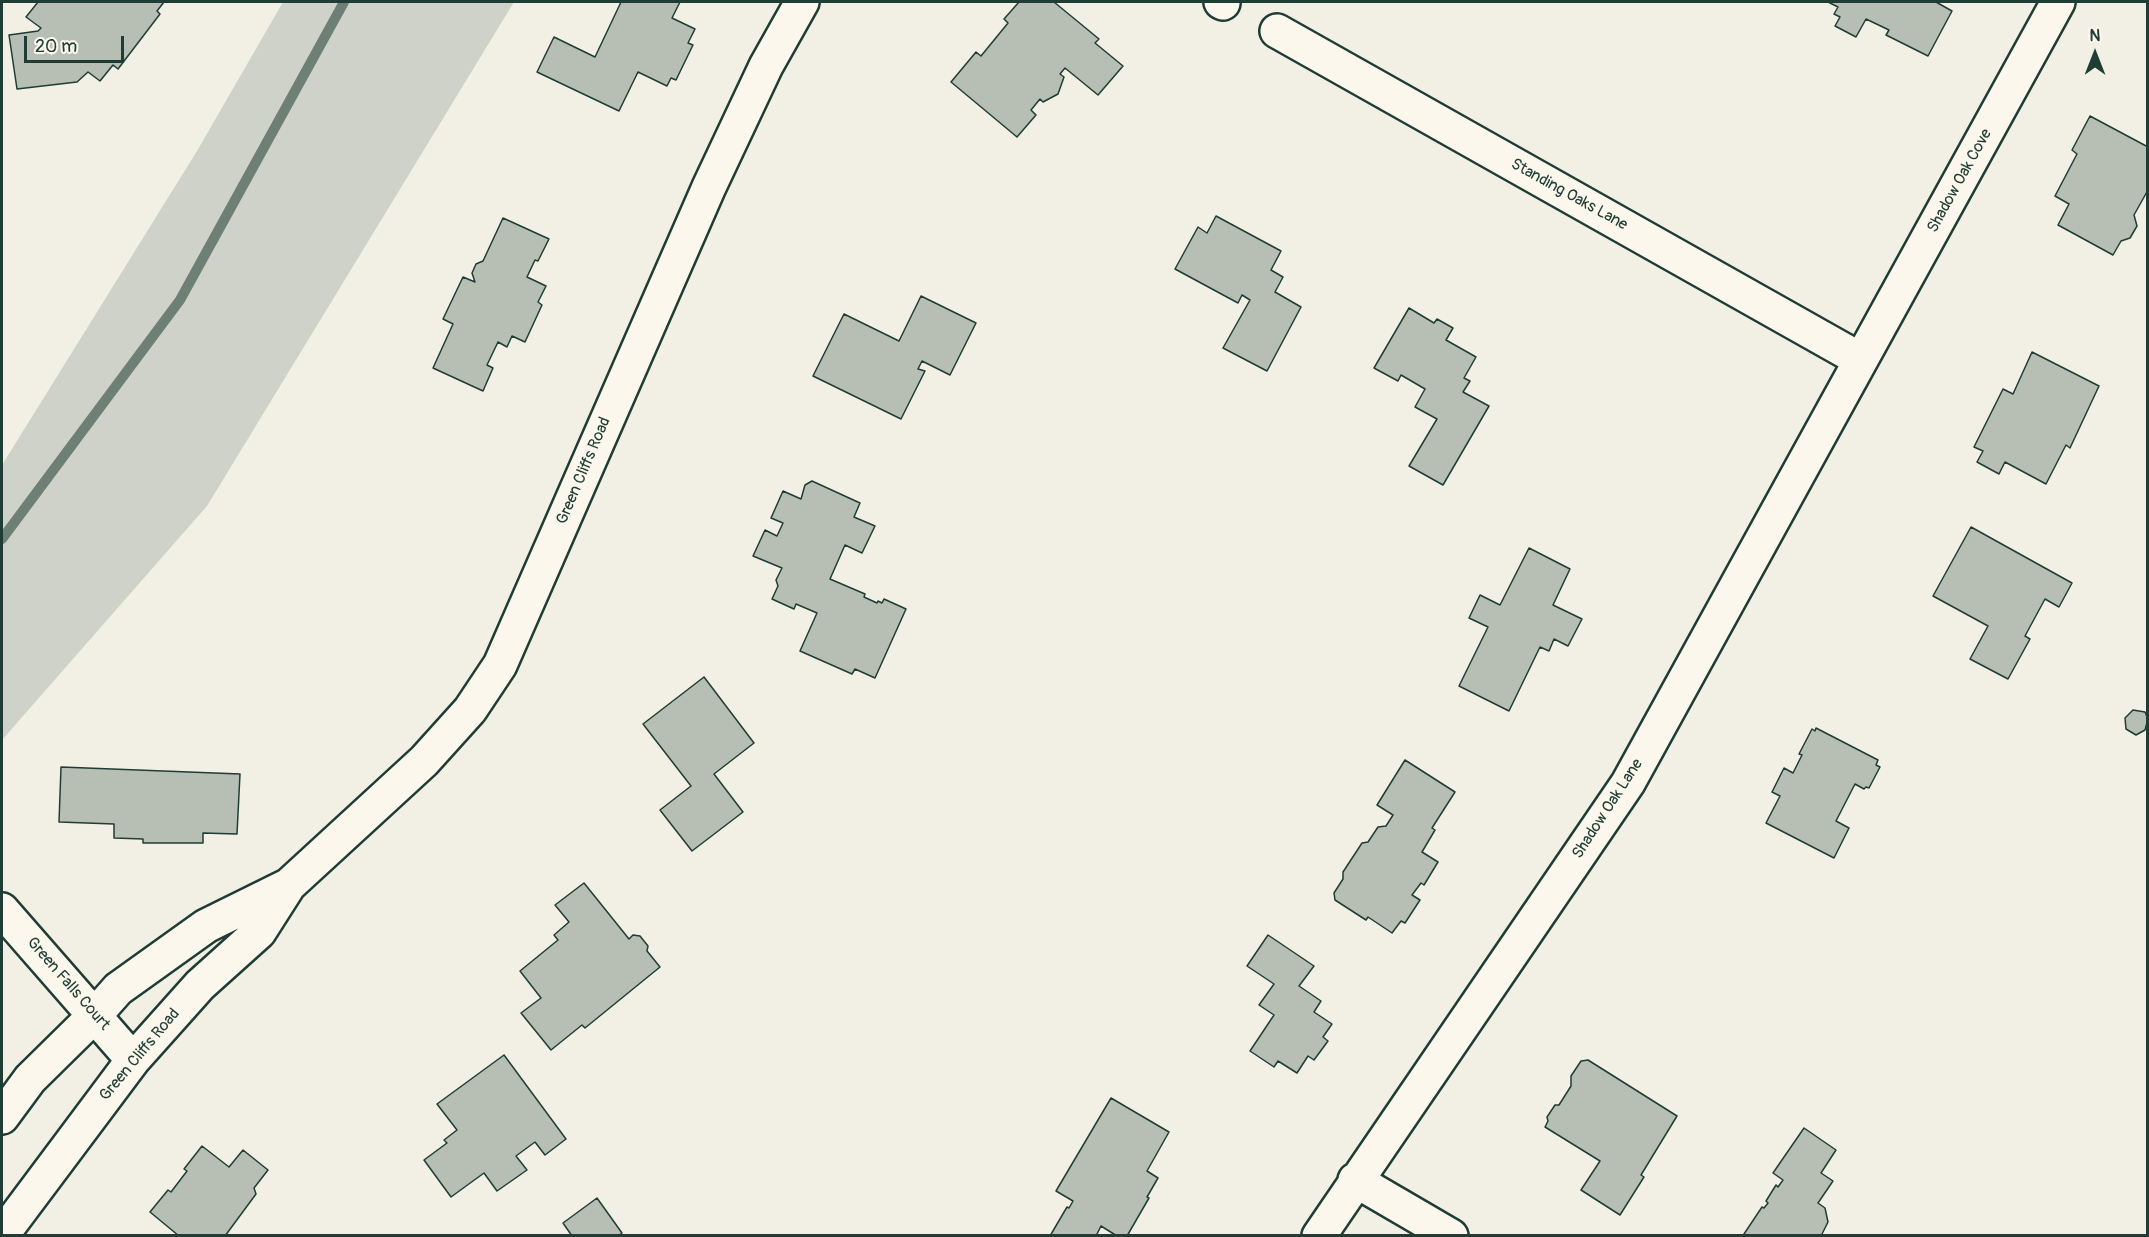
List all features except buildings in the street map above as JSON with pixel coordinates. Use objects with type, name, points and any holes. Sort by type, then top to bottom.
[{"type":"street","name":"Green Cliffs Road","points":[[2,1235],[133,1060],[200,985],[259,932],[289,885],[424,761],[470,710],[500,665],[709,187],[766,66],[802,2]]},
{"type":"street","name":"Shadow Oak Cove","points":[[1862,360],[2058,2]]},
{"type":"street","name":"Standing Oaks Lane","points":[[1277,31],[1862,360]]},
{"type":"street","name":"Shadow Oak Lane","points":[[1319,1236],[1355,1180],[1628,783],[1862,360]]},
{"type":"street","name":"Green Cliffs Road","points":[[2,1117],[30,1079],[118,989],[206,926],[289,885]]},
{"type":"street","name":"Green Falls Court","points":[[2,910],[133,1060]]},
{"type":"street","points":[[1355,1180],[1451,1236]]},
{"type":"shaded area","points":[[283,2],[514,2],[207,506],[2,740],[2,465],[197,151]]},
{"type":"waterway","points":[[2,539],[180,300],[344,2]]}]
